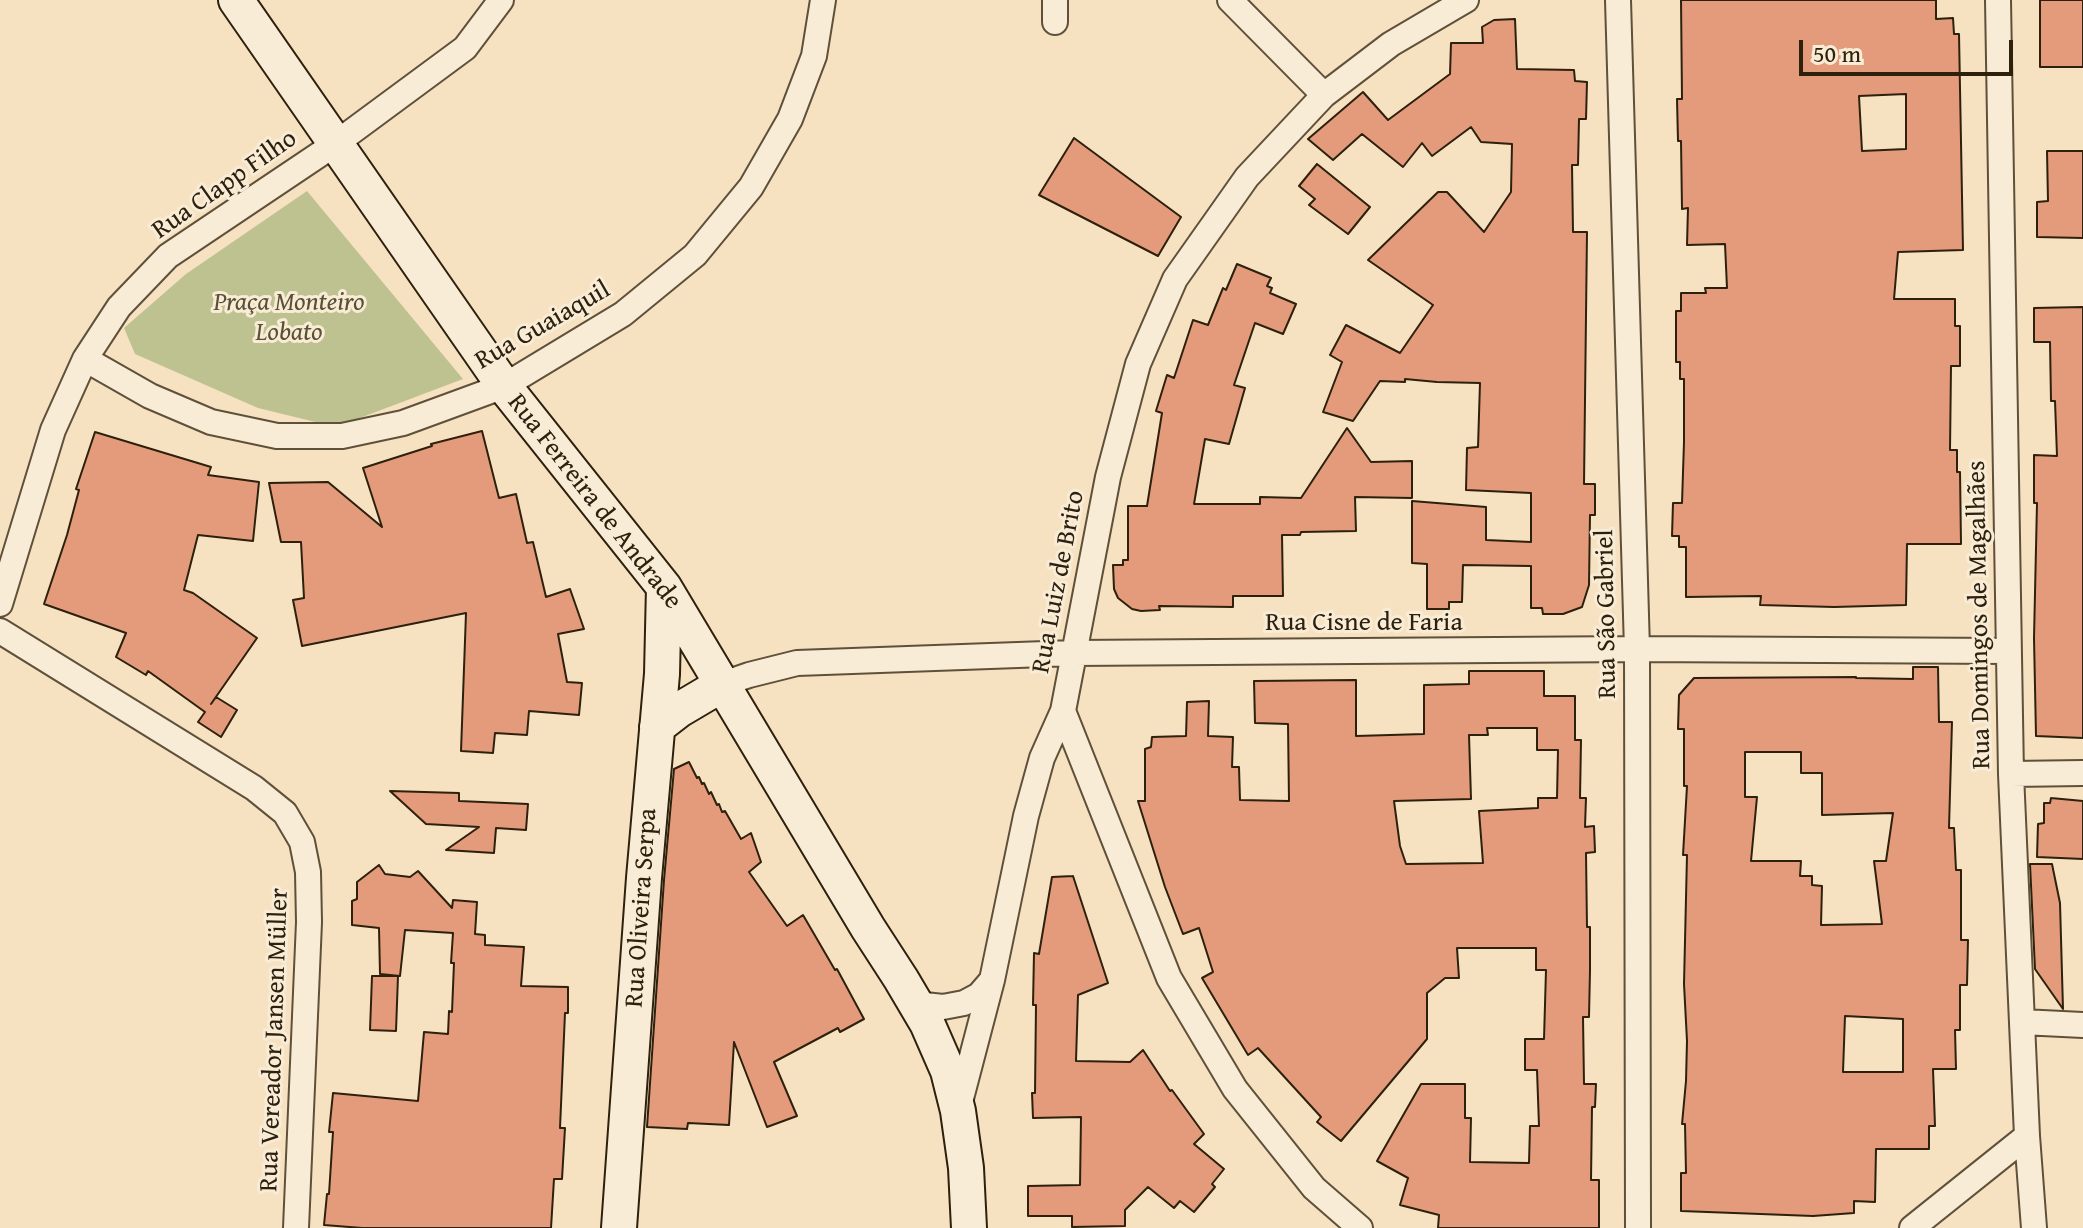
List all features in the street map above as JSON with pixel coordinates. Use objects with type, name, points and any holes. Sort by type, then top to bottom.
[{"type":"street","name":"Rua Ferreira de Andrade","points":[[236,0],[504,386],[664,587],[927,1023],[948,1071],[958,1111],[966,1168],[969,1228]]},
{"type":"street","name":"Rua Clapp Filho","points":[[0,604],[53,430],[85,359],[119,307],[168,256],[335,144],[465,48],[501,0]]},
{"type":"street","name":"Rua Guaiaquil","points":[[85,359],[150,396],[211,422],[277,436],[342,436],[403,423],[504,386],[623,314],[695,255],[751,187],[790,119],[814,56],[823,0]]},
{"type":"street","points":[[1230,0],[1324,95]]},
{"type":"street","name":"Rua Luiz de Brito","points":[[1360,1228],[1314,1188],[1235,1089],[1169,978],[1063,711],[1108,477],[1138,364],[1175,279],[1247,177],[1324,95],[1391,44],[1466,0]]},
{"type":"street","name":"Rua São Gabriel","points":[[1618,0],[1637,649],[1638,1228]]},
{"type":"street","name":"Rua Domingos de Magalhães","points":[[1998,0],[2011,774],[2034,1228]]},
{"type":"street","name":"Rua Oliveira Serpa","points":[[619,1228],[662,674],[664,587]]},
{"type":"street","name":"Rua Vereador Jansen Müller","points":[[0,631],[254,788],[285,813],[302,842],[308,872],[309,922],[296,1228]]},
{"type":"street","name":"Rua Cisne de Faria","points":[[723,684],[797,663],[1073,653],[1637,649],[2008,651]]},
{"type":"street","points":[[662,674],[723,684]]},
{"type":"street","points":[[657,727],[723,684]]},
{"type":"street","points":[[958,1111],[992,980],[1026,816],[1042,758],[1063,711]]},
{"type":"street","points":[[2011,774],[2083,773]]},
{"type":"street","points":[[915,1004],[943,1007],[964,1003],[979,995],[992,980]]},
{"type":"street","points":[[2022,1022],[2083,1025]]},
{"type":"street","points":[[1912,1228],[2027,1136]]},
{"type":"green space","name":"Praça Monteiro Lobato","points":[[307,191],[463,379],[336,427],[258,408],[135,354],[124,328],[186,274]]},
{"type":"building","points":[[1681,0],[1936,0],[1936,19],[1953,18],[1954,34],[1959,34],[1963,250],[1898,252],[1894,299],[1955,299],[1955,326],[1960,326],[1960,366],[1951,366],[1950,450],[1957,450],[1957,472],[1960,472],[1961,544],[1907,544],[1906,605],[1760,605],[1761,596],[1686,597],[1686,547],[1679,547],[1679,536],[1672,536],[1673,503],[1682,503],[1684,442],[1684,379],[1680,379],[1680,362],[1676,362],[1676,311],[1681,311],[1681,293],[1706,293],[1705,288],[1727,288],[1725,244],[1687,245],[1688,208],[1682,209],[1681,141],[1678,141],[1677,99],[1682,99]],"holes":[[[1906,94],[1906,149],[1862,151],[1859,96]]]},
{"type":"building","points":[[2040,0],[2083,0],[2083,67],[2040,67]]},
{"type":"building","points":[[1515,19],[1517,69],[1574,70],[1575,81],[1587,82],[1586,119],[1579,119],[1578,165],[1572,165],[1573,232],[1587,232],[1584,484],[1595,484],[1595,515],[1590,515],[1589,585],[1582,607],[1563,614],[1543,614],[1542,608],[1531,608],[1531,566],[1463,565],[1462,602],[1449,602],[1449,609],[1427,609],[1427,564],[1412,563],[1412,501],[1486,507],[1486,540],[1531,542],[1531,493],[1466,490],[1467,448],[1478,447],[1480,383],[1405,379],[1405,382],[1380,381],[1353,421],[1323,412],[1342,362],[1330,355],[1346,325],[1400,353],[1433,305],[1368,260],[1438,192],[1447,192],[1484,232],[1511,192],[1512,144],[1481,142],[1471,127],[1432,156],[1422,143],[1403,167],[1362,134],[1333,160],[1308,139],[1363,92],[1388,120],[1450,74],[1451,43],[1483,43],[1482,27],[1494,20]]},
{"type":"building","points":[[1074,138],[1181,217],[1158,256],[1039,195]]},
{"type":"building","points":[[2047,151],[2083,151],[2083,238],[2037,237],[2037,202],[2048,201]]},
{"type":"building","points":[[1317,164],[1370,207],[1348,234],[1309,205],[1315,199],[1299,186]]},
{"type":"building","points":[[1237,264],[1271,278],[1267,286],[1272,288],[1270,293],[1296,304],[1283,334],[1255,323],[1234,385],[1245,388],[1229,444],[1205,439],[1194,504],[1260,504],[1260,497],[1301,498],[1347,428],[1371,462],[1412,461],[1412,498],[1355,497],[1356,531],[1282,535],[1283,596],[1233,596],[1233,607],[1159,606],[1160,610],[1132,609],[1118,598],[1114,589],[1113,565],[1123,565],[1123,560],[1128,560],[1128,506],[1147,506],[1162,413],[1156,411],[1167,375],[1174,378],[1193,320],[1208,325]]},
{"type":"building","points":[[2083,307],[2083,738],[2036,736],[2034,638],[2037,503],[2034,503],[2034,455],[2057,456],[2055,401],[2051,401],[2050,342],[2034,342],[2034,308]]},
{"type":"building","points":[[482,431],[499,498],[516,494],[527,543],[533,542],[546,597],[570,589],[584,629],[558,634],[567,682],[582,683],[579,715],[529,711],[527,735],[495,733],[493,753],[461,751],[466,613],[302,646],[293,600],[304,598],[301,542],[281,542],[269,483],[328,482],[382,527],[363,468],[431,444]]},
{"type":"building","points":[[95,432],[211,467],[208,475],[259,482],[253,541],[198,535],[184,590],[193,593],[257,638],[211,704],[216,697],[237,710],[221,737],[198,722],[205,712],[148,671],[146,675],[116,657],[126,633],[44,604],[67,535],[79,490],[76,489]]},
{"type":"building","points":[[1913,667],[1938,667],[1939,722],[1952,722],[1949,828],[1954,828],[1956,870],[1961,870],[1961,940],[1968,940],[1967,985],[1960,985],[1960,1030],[1955,1030],[1956,1069],[1933,1069],[1935,1126],[1929,1126],[1929,1149],[1876,1149],[1875,1202],[1854,1201],[1854,1213],[1813,1216],[1681,1211],[1681,1173],[1686,1173],[1685,1124],[1682,1124],[1687,1041],[1684,984],[1687,855],[1683,855],[1687,786],[1684,786],[1684,729],[1678,729],[1679,695],[1694,678],[1913,679]],"holes":[[[1745,752],[1801,752],[1801,773],[1822,773],[1822,815],[1893,813],[1886,861],[1874,861],[1882,924],[1821,925],[1822,886],[1812,885],[1812,876],[1800,876],[1801,861],[1751,861],[1757,797],[1745,797]],[[1845,1016],[1903,1019],[1903,1072],[1843,1072]]]},
{"type":"building","points":[[1469,671],[1544,671],[1544,696],[1575,696],[1575,740],[1581,740],[1580,798],[1586,798],[1585,827],[1594,826],[1595,852],[1586,853],[1590,970],[1589,1017],[1583,1017],[1584,1084],[1596,1084],[1595,1107],[1592,1107],[1591,1180],[1599,1180],[1599,1228],[1438,1228],[1439,1215],[1400,1205],[1408,1178],[1377,1161],[1421,1084],[1465,1084],[1465,1118],[1471,1118],[1470,1162],[1529,1163],[1530,1126],[1539,1126],[1537,1070],[1525,1070],[1525,1039],[1544,1039],[1546,970],[1536,970],[1536,948],[1457,948],[1459,978],[1445,978],[1427,993],[1427,1039],[1341,1141],[1317,1122],[1321,1117],[1258,1048],[1248,1055],[1202,978],[1213,972],[1199,928],[1183,934],[1138,801],[1145,801],[1145,749],[1151,747],[1152,737],[1186,736],[1187,702],[1209,701],[1208,736],[1233,737],[1232,767],[1239,767],[1240,800],[1289,801],[1288,724],[1255,723],[1254,681],[1356,680],[1356,736],[1424,734],[1424,685],[1469,684]],"holes":[[[1487,728],[1537,728],[1537,750],[1558,750],[1557,798],[1538,798],[1538,808],[1479,811],[1483,863],[1406,864],[1400,846],[1394,801],[1471,799],[1469,735],[1488,735]]]},
{"type":"building","points":[[689,762],[697,778],[704,783],[709,794],[711,792],[722,812],[725,811],[741,839],[751,833],[761,862],[749,872],[787,926],[803,915],[864,1019],[840,1032],[838,1028],[774,1062],[797,1116],[767,1127],[734,1042],[729,1125],[688,1123],[687,1129],[647,1127],[674,769]]},
{"type":"building","points":[[390,791],[459,793],[459,801],[528,804],[526,830],[496,828],[494,853],[446,850],[479,827],[426,824]]},
{"type":"building","points":[[2051,798],[2083,801],[2083,859],[2037,857],[2038,824],[2044,823],[2044,803],[2050,803]]},
{"type":"building","points":[[2030,864],[2052,864],[2060,903],[2063,1009],[2035,969]]},
{"type":"building","points":[[379,865],[385,874],[410,877],[418,871],[452,908],[453,900],[477,902],[475,934],[485,935],[485,945],[524,947],[521,986],[568,987],[560,1128],[565,1128],[562,1179],[554,1179],[551,1228],[362,1228],[324,1225],[329,1194],[333,1132],[329,1132],[333,1093],[418,1101],[424,1032],[448,1034],[449,1011],[452,1012],[453,933],[405,930],[400,976],[380,974],[379,928],[352,925],[352,901],[357,899],[357,882]]},
{"type":"building","points":[[1073,876],[1108,983],[1078,995],[1076,1061],[1130,1062],[1143,1050],[1204,1134],[1194,1144],[1224,1169],[1212,1184],[1215,1187],[1194,1212],[1180,1201],[1174,1208],[1148,1187],[1125,1210],[1125,1226],[1072,1227],[1072,1216],[1028,1216],[1028,1186],[1080,1185],[1081,1117],[1033,1118],[1032,1093],[1035,1093],[1034,953],[1039,954],[1052,877]]},
{"type":"building","points":[[372,976],[398,976],[396,1031],[370,1030]]}]
